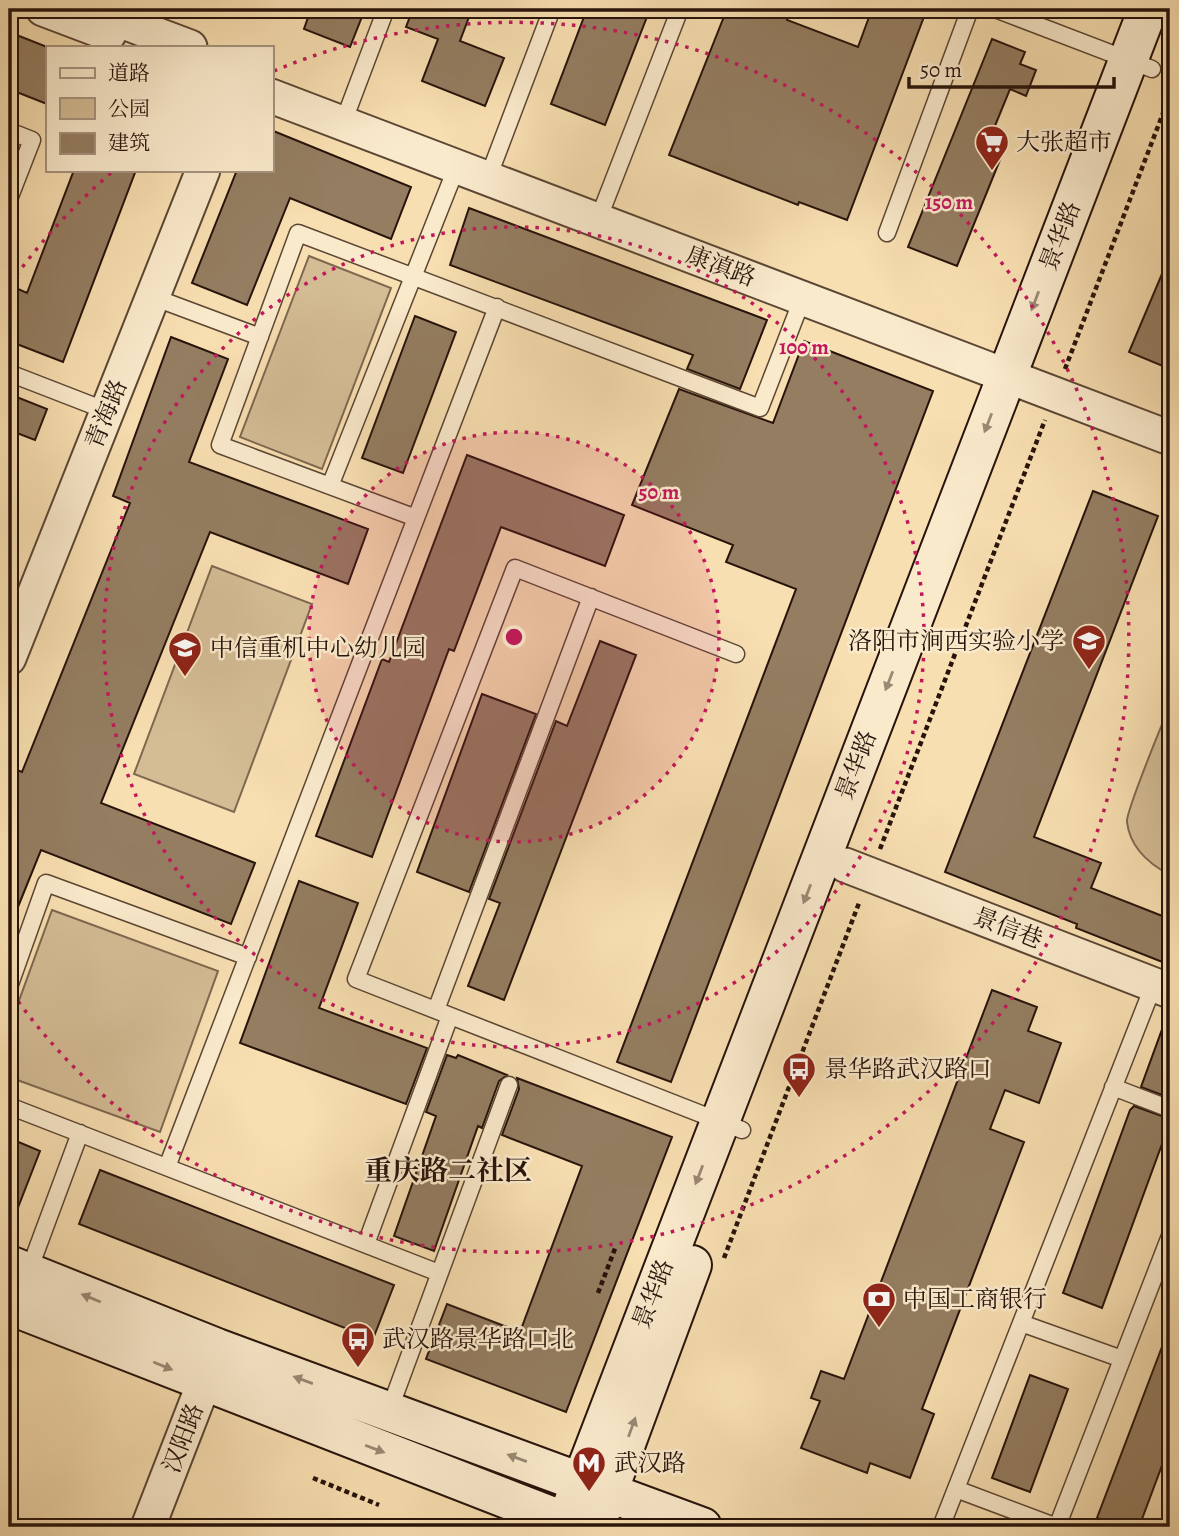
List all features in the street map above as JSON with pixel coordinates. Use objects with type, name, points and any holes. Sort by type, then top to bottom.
[{"type":"main road","name":"景华路","points":[[1148,9],[1150,74]]},
{"type":"main road","name":"景华路","points":[[580,1526],[731,1126],[1034,377],[1170,21]]},
{"type":"main road","name":"景华路","points":[[731,1126],[857,870],[1034,377]]},
{"type":"main road","points":[[18,1269],[211,1365],[580,1526]]},
{"type":"main road","points":[[9,1305],[211,1365],[389,1411],[702,1527]]},
{"type":"street","points":[[43,9],[139,31],[187,46]]},
{"type":"street","points":[[89,9],[139,31]]},
{"type":"street","name":"康滇路","points":[[273,79],[457,166],[491,170]]},
{"type":"street","name":"康滇路","points":[[273,97],[346,115],[491,170],[1034,377],[1170,438]]},
{"type":"street","name":"青海路","points":[[9,658],[203,172]]},
{"type":"street","name":"康滇路","points":[[601,212],[803,297],[1034,377],[1170,419]]},
{"type":"street","name":"景信巷","points":[[857,870],[1162,987]]},
{"type":"street","name":"汉阳路","points":[[148,1527],[211,1365]]},
{"type":"lane","points":[[346,115],[386,9]]},
{"type":"lane","points":[[491,170],[552,9]]},
{"type":"lane","points":[[601,212],[680,9]]},
{"type":"lane","points":[[887,233],[970,9]]},
{"type":"lane","points":[[995,9],[1150,74]]},
{"type":"lane","points":[[9,131],[32,140],[9,199]]},
{"type":"lane","points":[[330,486],[457,166]]},
{"type":"lane","points":[[416,517],[220,445],[298,233],[760,408],[803,297]]},
{"type":"lane","points":[[153,297],[260,337]]},
{"type":"lane","points":[[167,1167],[497,307]]},
{"type":"lane","points":[[9,373],[107,411]]},
{"type":"lane","points":[[731,1126],[356,979],[515,568],[736,654]]},
{"type":"lane","points":[[366,1244],[443,1013],[591,597]]},
{"type":"lane","points":[[9,986],[46,883],[248,957]]},
{"type":"lane","points":[[941,1527],[1113,1087],[1162,987]]},
{"type":"lane","points":[[389,1411],[509,1085]]},
{"type":"lane","points":[[1113,1087],[1170,1109]]},
{"type":"lane","points":[[9,1106],[439,1273]]},
{"type":"lane","points":[[18,1269],[80,1133]]},
{"type":"lane","points":[[956,1489],[1057,1527],[1170,1236]]},
{"type":"lane","points":[[1021,1323],[1122,1359]]},
{"type":"path","points":[[719,1269],[857,870],[1034,377],[1150,74]]},
{"type":"path","points":[[598,1293],[616,1246]]},
{"type":"path","points":[[313,1478],[379,1504]]},
{"type":"green space","points":[[309,256],[391,288],[322,469],[240,437]]},
{"type":"green space","points":[[212,566],[312,604],[234,812],[134,774]]},
{"type":"green space","points":[[1170,704],[1170,875],[1155,866],[1136,847],[1127,822],[1138,785]]},
{"type":"green space","points":[[52,910],[218,971],[160,1132],[9,1077],[9,1028]]},
{"type":"building","points":[[311,9],[365,9],[350,47],[304,29]]},
{"type":"building","points":[[413,9],[472,9],[460,41],[504,58],[485,106],[422,81],[438,39],[406,27]]},
{"type":"building","points":[[587,9],[650,9],[605,125],[551,104]]},
{"type":"building","points":[[727,9],[791,9],[787,20],[858,47],[872,9],[911,9],[925,14],[847,220],[799,202],[798,205],[669,155]]},
{"type":"building","points":[[9,32],[46,47],[46,104],[9,89]]},
{"type":"building","points":[[992,39],[1025,52],[1020,64],[1036,70],[1026,96],[1010,89],[990,138],[1006,145],[957,266],[908,247]]},
{"type":"building","points":[[273,131],[411,187],[391,239],[290,198],[247,305],[192,283],[236,172],[273,172]]},
{"type":"building","points":[[73,172],[135,172],[63,362],[9,341],[9,285],[27,293]]},
{"type":"building","points":[[469,208],[767,320],[740,389],[687,369],[693,355],[450,265]]},
{"type":"building","points":[[1170,255],[1170,369],[1129,352]]},
{"type":"building","points":[[415,316],[456,332],[403,473],[362,458]]},
{"type":"building","points":[[171,337],[228,359],[189,462],[368,529],[348,584],[210,532],[101,803],[255,863],[231,924],[41,850],[9,929],[9,767],[22,772],[130,503],[113,496]]},
{"type":"building","points":[[804,341],[933,391],[671,1082],[617,1062],[796,589],[726,562],[733,545],[632,505],[679,389],[773,423]]},
{"type":"building","points":[[9,394],[47,409],[35,440],[9,430]]},
{"type":"building","points":[[467,455],[624,515],[605,566],[501,527],[454,651],[449,649],[372,857],[316,836],[382,659],[389,662]]},
{"type":"building","points":[[1093,491],[1158,516],[1034,837],[1101,863],[1091,888],[1170,919],[1170,965],[1076,928],[1077,924],[945,872]]},
{"type":"building","points":[[600,641],[636,655],[504,1000],[468,986],[500,903],[489,899],[556,721],[567,726]]},
{"type":"building","points":[[482,694],[536,714],[469,892],[417,872]]},
{"type":"building","points":[[299,881],[358,903],[319,1008],[427,1048],[406,1104],[240,1043]]},
{"type":"building","points":[[992,990],[1037,1007],[1028,1031],[1061,1043],[1039,1103],[1005,1090],[990,1129],[1024,1142],[922,1409],[934,1414],[910,1478],[870,1463],[867,1473],[801,1448],[820,1401],[811,1398],[821,1371],[844,1379]]},
{"type":"building","points":[[1168,1013],[1170,1014],[1170,1098],[1141,1087]]},
{"type":"building","points":[[447,1055],[456,1058],[458,1055],[507,1075],[499,1081],[482,1128],[478,1126],[434,1251],[394,1236],[436,1116],[426,1112]]},
{"type":"building","points":[[517,1078],[672,1137],[566,1412],[426,1359],[447,1304],[520,1332],[582,1166],[502,1135],[519,1089]]},
{"type":"building","points":[[1134,1106],[1170,1119],[1170,1122],[1102,1308],[1063,1293],[1130,1110]]},
{"type":"building","points":[[9,1138],[40,1151],[10,1228],[9,1228]]},
{"type":"building","points":[[100,1170],[394,1285],[373,1339],[79,1224]]},
{"type":"building","points":[[1168,1331],[1170,1444],[1139,1527],[1122,1527],[1097,1518]]},
{"type":"building","points":[[1030,1375],[1068,1389],[1030,1492],[992,1478]]},
{"type":"place","name":"大张超市","points":[[992,172]]},
{"type":"place","name":"洛阳市涧西实验小学","points":[[1089,671]]},
{"type":"place","name":"中信重机中心幼儿园","points":[[185,678]]},
{"type":"place","name":"景华路武汉路口","points":[[799,1099]]},
{"type":"place","name":"中国工商银行","points":[[879,1329]]},
{"type":"place","name":"武汉路景华路口北","points":[[358,1369]]},
{"type":"place","name":"武汉路","points":[[589,1493]]},
{"type":"district","name":"重庆路二社区","points":[[448,1170]]}]
